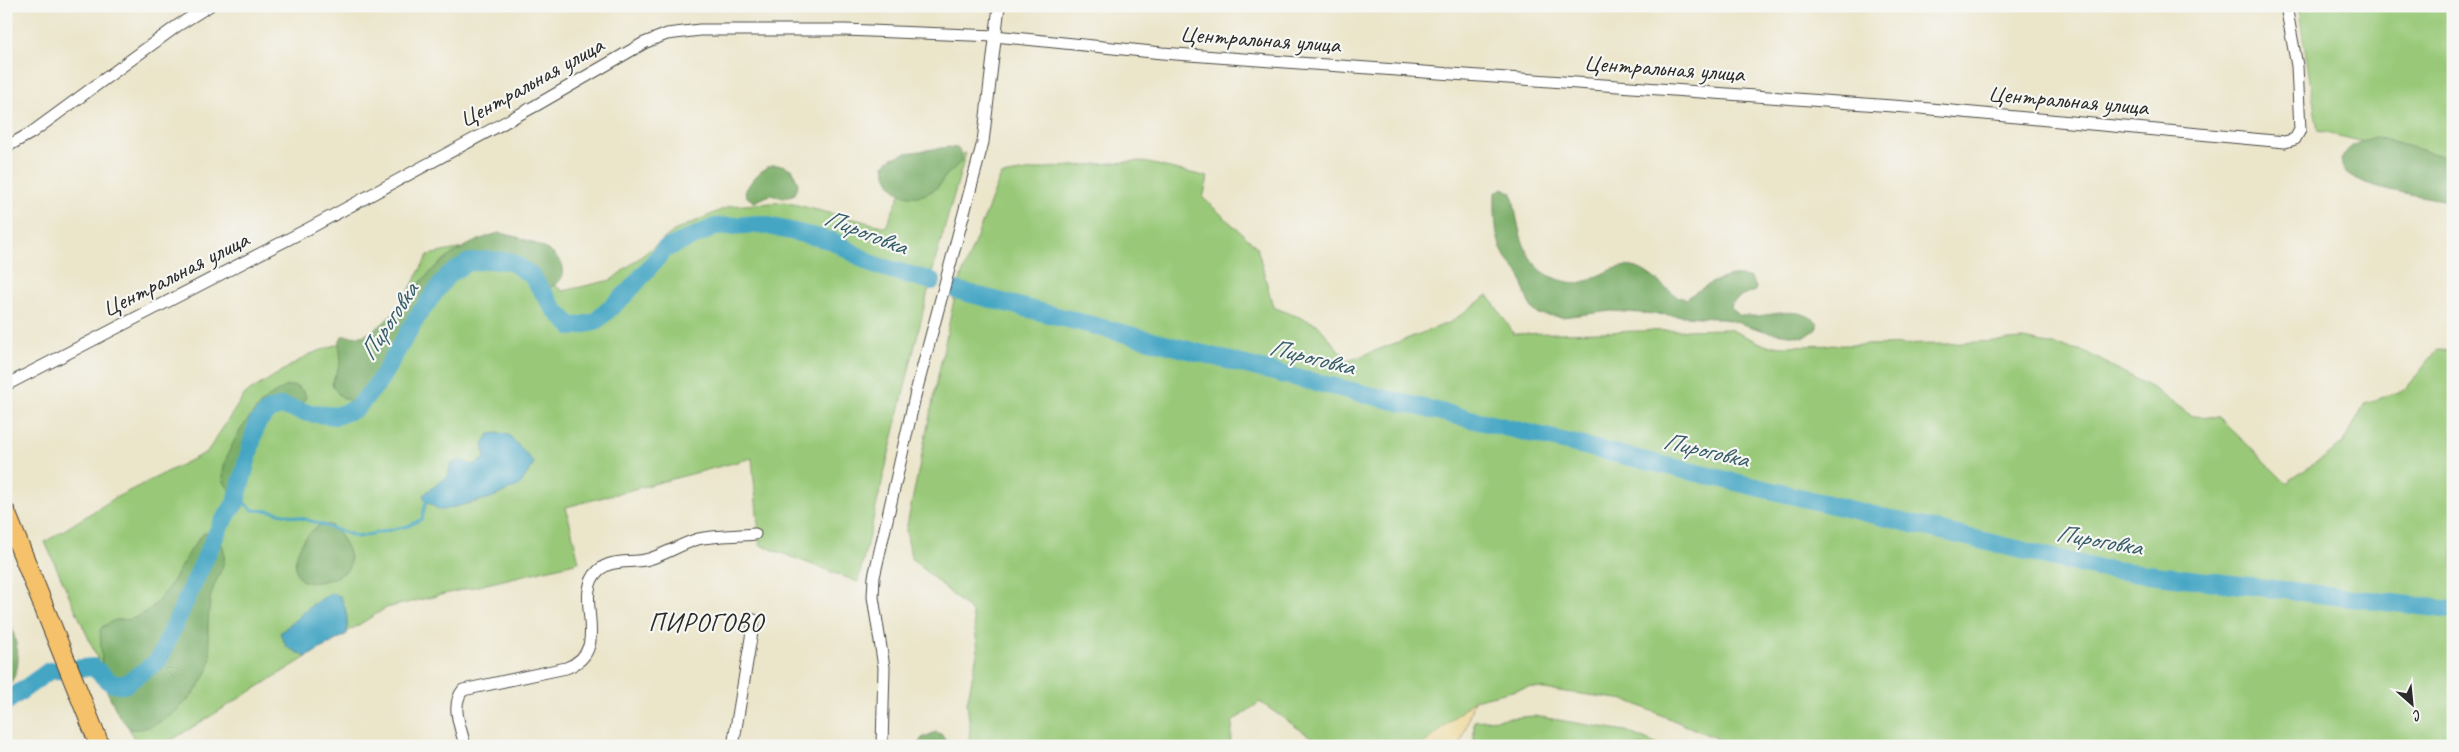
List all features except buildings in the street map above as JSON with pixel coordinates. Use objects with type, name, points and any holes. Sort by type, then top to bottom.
[{"type":"main road","points":[[6,513],[100,746]]},
{"type":"street","points":[[6,147],[31,133],[177,26],[210,6]]},
{"type":"street","points":[[882,746],[884,667],[873,597],[874,577],[916,392],[983,142],[999,6]]},
{"type":"street","name":"Центральная улица","points":[[6,386],[306,230],[535,106],[644,42],[667,34],[700,30],[845,30],[995,36],[1162,53],[1920,108],[2285,142],[2296,139],[2300,130],[2297,66],[2286,6]]},
{"type":"street","points":[[465,746],[456,708],[458,696],[463,690],[566,668],[574,665],[585,655],[590,642],[590,584],[598,571],[604,566],[648,559],[700,539],[755,534]]},
{"type":"street","points":[[733,746],[754,620]]},
{"type":"green space","points":[[2298,6],[2453,6],[2453,163],[2318,131]]},
{"type":"green space","points":[[2375,137],[2453,159],[2453,202],[2382,188],[2356,179],[2345,172],[2341,159],[2344,154],[2355,144]]},
{"type":"green space","points":[[948,147],[957,148],[961,153],[962,160],[938,187],[929,193],[920,196],[904,194],[891,184],[886,175],[884,165],[892,158],[906,153]]},
{"type":"green space","points":[[966,153],[936,258],[858,582],[760,545],[752,458],[566,507],[579,562],[386,608],[162,746],[137,746],[45,542],[115,498],[207,452],[245,394],[308,355],[352,339],[375,347],[400,307],[428,255],[492,242],[563,291],[611,280],[674,231],[730,206],[785,202],[886,227],[909,173]]},
{"type":"green space","points":[[1140,161],[1208,177],[1203,198],[1257,247],[1273,307],[1317,324],[1348,361],[1451,322],[1488,295],[1514,334],[1729,329],[1767,346],[1948,344],[2023,339],[2084,351],[2154,389],[2192,416],[2219,417],[2286,483],[2343,444],[2365,403],[2405,390],[2437,350],[2453,351],[2453,746],[1734,746],[1626,700],[1529,687],[1474,700],[1428,741],[1417,746],[1324,746],[1260,702],[1233,721],[1230,746],[968,746],[970,729],[967,703],[978,649],[972,612],[911,558],[906,530],[956,290],[1001,175],[1046,168]]},
{"type":"green space","points":[[772,165],[782,165],[793,170],[798,184],[795,194],[784,198],[770,195],[754,202],[747,197],[745,192],[756,176]]},
{"type":"green space","points":[[1503,188],[1512,193],[1520,233],[1530,257],[1537,267],[1560,280],[1580,283],[1613,269],[1633,267],[1647,273],[1672,292],[1685,299],[1716,281],[1733,276],[1742,276],[1751,278],[1756,287],[1755,291],[1740,297],[1732,303],[1731,308],[1739,315],[1760,316],[1790,312],[1800,313],[1818,323],[1818,328],[1805,337],[1768,332],[1729,320],[1714,318],[1611,311],[1562,317],[1538,314],[1526,296],[1520,276],[1506,258],[1499,243],[1496,227],[1495,193]]},
{"type":"green space","points":[[499,233],[528,241],[550,252],[563,266],[563,275],[559,282],[553,286],[537,286],[530,279],[522,264],[515,258],[509,257],[485,258],[457,267],[441,278],[427,292],[391,354],[369,387],[359,397],[349,401],[339,395],[332,384],[341,360],[339,343],[342,336],[361,336],[370,333],[390,317],[441,262],[473,242]]},
{"type":"green space","points":[[286,386],[296,386],[304,392],[306,397],[301,405],[274,413],[267,420],[258,438],[251,472],[246,482],[240,491],[230,491],[223,477],[227,456],[232,444],[246,422],[262,403]]},
{"type":"green space","points":[[321,524],[331,525],[339,534],[349,553],[350,565],[340,575],[323,581],[309,583],[297,574],[295,567],[297,553],[305,538]]},
{"type":"green space","points":[[204,533],[214,534],[224,551],[222,567],[210,600],[208,631],[210,662],[206,673],[191,697],[168,717],[155,725],[142,729],[130,729],[119,716],[103,683],[100,631],[102,627],[114,621],[132,619],[156,603],[165,593],[187,556]]},
{"type":"green space","points":[[6,595],[18,653],[18,662],[13,680],[6,689]]},
{"type":"green space","points":[[1534,716],[1626,731],[1660,746],[1474,746],[1474,721]]},
{"type":"green space","points":[[936,732],[941,734],[949,746],[917,746],[922,738]]},
{"type":"sand","points":[[1474,700],[1460,746],[1417,746],[1428,741]]},
{"type":"water","points":[[501,433],[509,435],[534,463],[520,485],[491,498],[443,510],[439,510],[426,501],[423,495],[448,476],[451,463],[463,461],[473,465],[485,459],[483,444],[489,434]]},
{"type":"water","points":[[331,593],[340,596],[346,610],[347,634],[306,657],[287,647],[280,633],[312,605]]},
{"type":"waterway","name":"Пироговка","points":[[6,702],[49,671],[93,667],[111,683],[124,685],[158,661],[221,524],[236,502],[257,423],[269,410],[282,406],[308,413],[336,416],[357,408],[378,383],[419,314],[448,275],[467,263],[486,260],[510,261],[531,275],[555,310],[572,327],[595,322],[628,292],[665,249],[715,227],[760,224],[833,241],[874,265],[932,281]]},
{"type":"waterway","name":"Пироговка","points":[[956,290],[1285,375],[2097,568],[2453,610]]},
{"type":"waterway","points":[[236,502],[243,502],[253,510],[271,511],[305,519],[358,537],[408,526],[422,519],[426,501]]},
{"type":"district","name":"ПИРОГОВО","points":[[706,622]]}]
